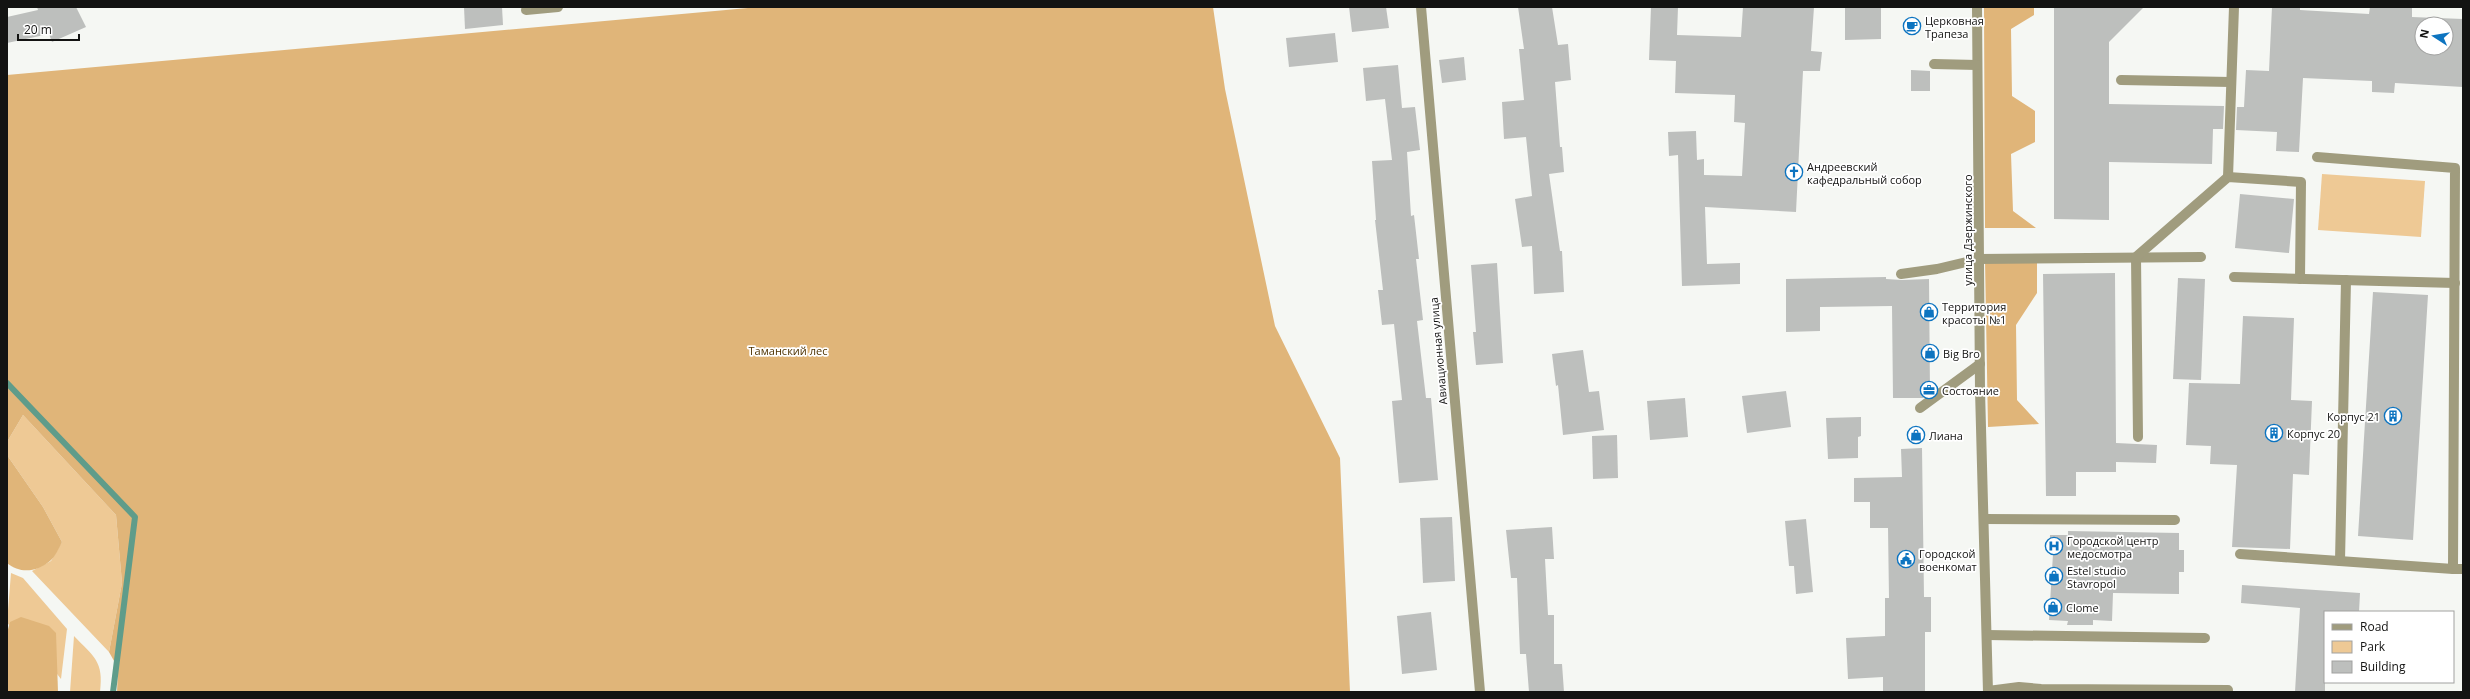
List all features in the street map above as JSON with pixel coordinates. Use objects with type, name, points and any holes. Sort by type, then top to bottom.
[{"type":"street","points":[[526,10],[558,7]]},
{"type":"street","name":"Авиационная улица","points":[[1421,7],[1480,692]]},
{"type":"street","name":"улица Дзержинского","points":[[1977,7],[1980,364],[1988,691]]},
{"type":"street","points":[[2228,177],[2230,82],[2234,7]]},
{"type":"street","points":[[1934,64],[1977,65]]},
{"type":"street","points":[[2121,80],[2230,82]]},
{"type":"street","points":[[2240,554],[2458,569],[2455,168],[2317,157]]},
{"type":"street","points":[[2138,437],[2136,257],[2228,177],[2301,182],[2300,279]]},
{"type":"street","points":[[1901,274],[1937,269],[1979,259],[2201,257]]},
{"type":"street","points":[[2234,277],[2455,283]]},
{"type":"street","points":[[2340,561],[2346,280]]},
{"type":"street","points":[[1920,408],[1980,364]]},
{"type":"street","points":[[1984,519],[2175,520]]},
{"type":"street","points":[[1987,635],[2206,638]]},
{"type":"street","points":[[1988,691],[2019,687],[2041,690],[2228,690],[2228,692]]},
{"type":"green space","name":"Таманский лес","points":[[759,7],[1213,7],[1225,89],[1275,326],[1340,458],[1350,692],[117,692],[118,668],[109,652],[122,583],[116,515],[23,415],[7,442],[7,75]]},
{"type":"green space","points":[[1984,7],[2034,7],[2034,15],[2011,29],[2012,96],[2035,111],[2035,142],[2011,154],[2013,211],[2036,228],[1985,228]]},
{"type":"green space","points":[[2322,174],[2425,181],[2421,237],[2318,230]]},
{"type":"green space","points":[[2037,258],[2037,293],[2016,325],[2017,400],[2039,424],[1988,427],[1985,260]]},
{"type":"green space","points":[[23,415],[116,515],[122,583],[109,652],[32,571],[51,561],[62,542],[43,507],[7,455],[7,442]]},
{"type":"green space","points":[[7,455],[43,507],[62,542],[52,559],[40,568],[23,570],[12,567],[7,563]]},
{"type":"green space","points":[[11,573],[23,578],[67,629],[61,679],[39,651],[7,623]]},
{"type":"green space","points":[[21,617],[49,626],[56,633],[58,692],[7,692],[7,633],[10,622]]},
{"type":"green space","points":[[74,636],[92,655],[99,666],[101,682],[100,692],[70,692]]},
{"type":"building","points":[[37,7],[76,7],[86,27],[52,42],[49,34],[7,43],[7,17],[38,10]]},
{"type":"building","points":[[464,7],[502,7],[503,25],[465,29]]},
{"type":"building","points":[[1349,7],[1386,7],[1389,28],[1352,32]]},
{"type":"building","points":[[1518,7],[1552,7],[1558,45],[1568,44],[1571,80],[1555,82],[1560,147],[1562,147],[1564,172],[1549,174],[1560,251],[1562,251],[1564,292],[1534,294],[1532,246],[1522,247],[1515,199],[1532,196],[1526,137],[1504,139],[1502,102],[1524,100],[1519,49],[1524,49]]},
{"type":"building","points":[[1651,7],[1678,7],[1677,35],[1741,37],[1743,7],[1814,7],[1811,51],[1822,52],[1820,71],[1803,71],[1796,212],[1705,207],[1707,264],[1740,263],[1740,284],[1682,286],[1678,155],[1669,156],[1668,132],[1696,131],[1697,160],[1704,159],[1704,175],[1742,176],[1745,123],[1734,122],[1735,95],[1675,93],[1676,61],[1649,60]]},
{"type":"building","points":[[1845,7],[1881,7],[1881,39],[1845,40]]},
{"type":"building","points":[[2054,7],[2144,7],[2109,42],[2109,104],[2224,106],[2223,129],[2213,129],[2212,164],[2109,162],[2109,220],[2054,219]]},
{"type":"building","points":[[2272,7],[2300,7],[2300,10],[2369,14],[2370,7],[2412,7],[2412,17],[2414,17],[2414,56],[2454,56],[2454,19],[2463,19],[2463,87],[2395,83],[2394,93],[2372,92],[2372,81],[2303,78],[2299,152],[2276,151],[2277,132],[2236,130],[2237,107],[2244,107],[2246,70],[2269,71]]},
{"type":"building","points":[[1335,33],[1338,62],[1289,67],[1286,38]]},
{"type":"building","points":[[1464,57],[1466,80],[1442,83],[1439,60]]},
{"type":"building","points":[[1398,65],[1402,108],[1415,107],[1420,150],[1407,152],[1411,216],[1414,215],[1419,259],[1416,259],[1423,320],[1417,321],[1426,398],[1431,398],[1438,480],[1399,483],[1392,401],[1402,400],[1394,324],[1382,325],[1378,290],[1383,290],[1375,220],[1372,161],[1392,160],[1385,99],[1366,101],[1363,68]]},
{"type":"building","points":[[1911,70],[1930,71],[1930,91],[1911,91]]},
{"type":"building","points":[[2240,194],[2294,199],[2289,253],[2235,248]]},
{"type":"building","points":[[1497,263],[1503,363],[1476,365],[1473,332],[1476,332],[1471,265]]},
{"type":"building","points":[[2115,273],[2116,443],[2157,445],[2156,463],[2116,462],[2116,472],[2076,472],[2076,496],[2046,496],[2043,274]]},
{"type":"building","points":[[1886,277],[1886,279],[1902,280],[1929,279],[1930,393],[1923,398],[1893,398],[1892,306],[1820,307],[1820,331],[1786,332],[1786,279]]},
{"type":"building","points":[[2178,278],[2205,279],[2201,380],[2173,379]]},
{"type":"building","name":"Корпус 21","points":[[2373,292],[2428,295],[2413,540],[2358,536]]},
{"type":"building","name":"Корпус 20","points":[[2243,316],[2294,318],[2291,400],[2312,401],[2309,475],[2293,474],[2290,549],[2232,547],[2237,465],[2210,464],[2211,446],[2186,445],[2189,383],[2240,384]]},
{"type":"building","points":[[1583,350],[1589,392],[1599,391],[1604,430],[1563,435],[1558,385],[1556,386],[1552,354]]},
{"type":"building","points":[[1786,391],[1791,427],[1747,433],[1742,396]]},
{"type":"building","points":[[1685,398],[1688,437],[1650,440],[1647,401]]},
{"type":"building","points":[[1861,417],[1861,436],[1858,437],[1858,458],[1828,459],[1826,418]]},
{"type":"building","points":[[1617,435],[1618,478],[1593,479],[1592,436]]},
{"type":"building","points":[[1922,448],[1924,597],[1931,597],[1931,632],[1925,632],[1925,692],[1883,692],[1883,677],[1848,679],[1846,638],[1885,636],[1885,598],[1889,598],[1888,528],[1870,528],[1870,502],[1854,502],[1854,478],[1902,477],[1901,449]]},
{"type":"building","points":[[1452,517],[1455,581],[1423,583],[1420,518]]},
{"type":"building","points":[[1806,519],[1813,592],[1796,594],[1794,566],[1789,566],[1785,521]]},
{"type":"building","points":[[1552,527],[1554,559],[1545,559],[1548,615],[1554,615],[1554,664],[1562,664],[1564,692],[1529,692],[1526,654],[1520,654],[1517,578],[1511,578],[1506,530]]},
{"type":"building","points":[[2068,531],[2179,533],[2179,550],[2184,550],[2184,572],[2179,572],[2179,594],[2113,593],[2112,621],[2093,620],[2093,625],[2067,625],[2068,621],[2049,620],[2053,554],[2049,554],[2050,535],[2068,535]]},
{"type":"building","points":[[2242,585],[2360,593],[2359,611],[2324,611],[2325,692],[2295,692],[2300,608],[2241,603]]},
{"type":"building","points":[[1431,612],[1437,670],[1402,674],[1397,616]]},
{"type":"waterway","points":[[7,383],[135,517],[113,692]]},
{"type":"place","name":"Церковная Трапеза","points":[[1912,26]]},
{"type":"place","name":"Андреевский кафедральный собор","points":[[1794,172]]},
{"type":"place","name":"Территория красоты №1","points":[[1929,312]]},
{"type":"place","name":"Big Bro","points":[[1930,353]]},
{"type":"place","name":"Состояние","points":[[1929,390]]},
{"type":"place","name":"Корпус 21","points":[[2393,416]]},
{"type":"place","name":"Корпус 20","points":[[2274,433]]},
{"type":"place","name":"Лиана","points":[[1916,435]]},
{"type":"place","name":"Городской центр медосмотра","points":[[2054,546]]},
{"type":"place","name":"Городской военкомат","points":[[1906,559]]},
{"type":"place","name":"Estel studio Stavropol","points":[[2054,576]]},
{"type":"place","name":"Clome","points":[[2053,607]]}]
